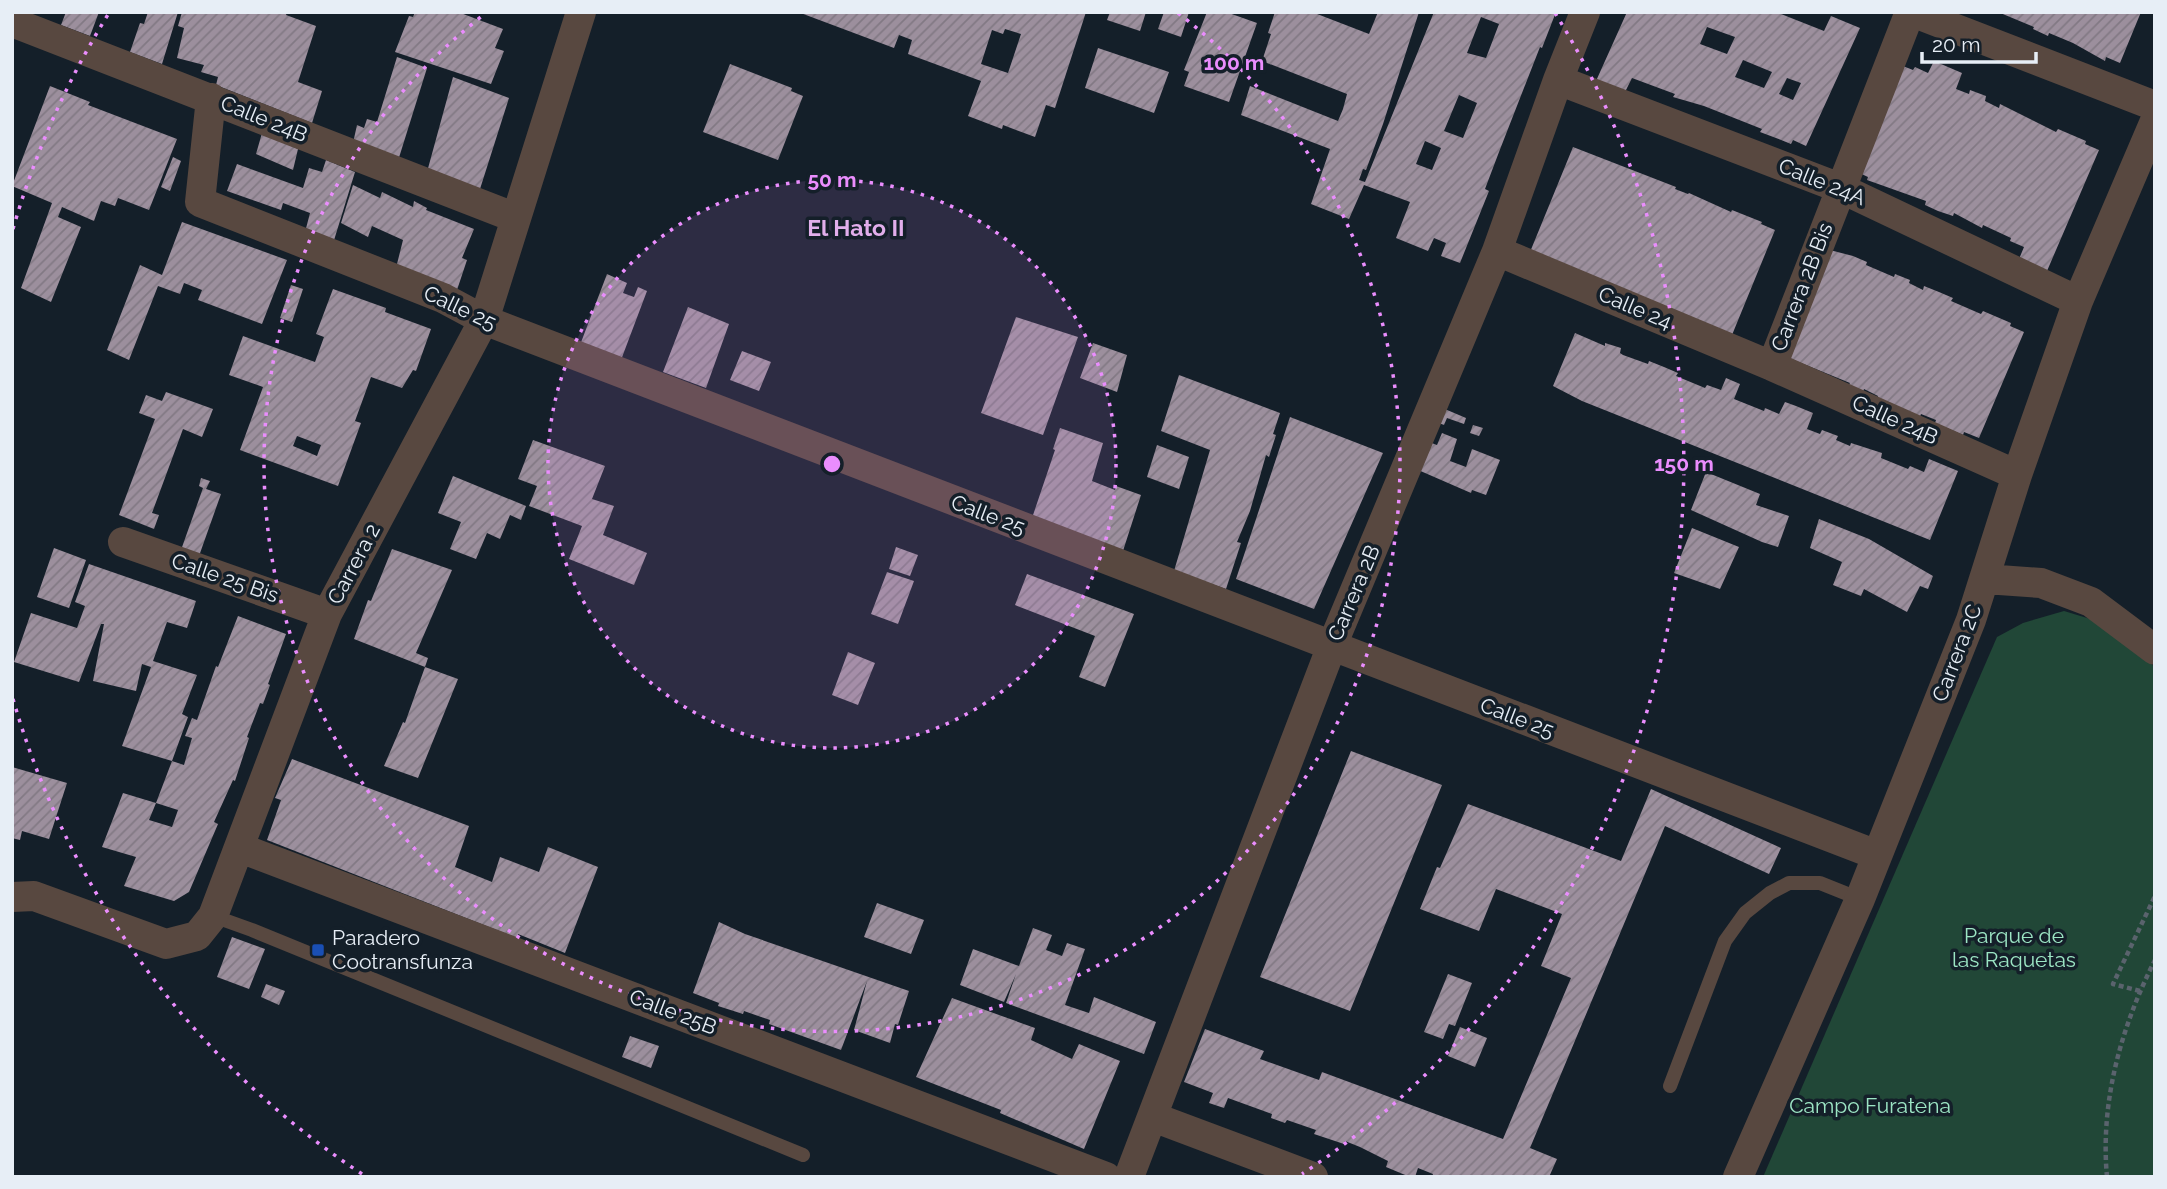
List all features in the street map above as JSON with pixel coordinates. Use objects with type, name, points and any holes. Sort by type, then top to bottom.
[{"type":"street","name":"Carrera 2","points":[[12,897],[34,896],[166,944],[197,936],[213,916],[327,614],[484,320],[581,12]]},
{"type":"street","name":"Carrera 2B","points":[[1129,1177],[1331,648],[1497,251],[1585,12]]},
{"type":"street","points":[[1911,12],[2155,106]]},
{"type":"street","name":"Carrera 2B Bis","points":[[1772,366],[1911,12]]},
{"type":"street","name":"Calle 24B","points":[[12,22],[516,218]]},
{"type":"street","name":"Calle 24A","points":[[1558,80],[1840,188],[2078,301]]},
{"type":"street","name":"Calle 25","points":[[211,98],[200,202],[443,298],[484,320],[1331,648],[1877,855]]},
{"type":"street","name":"Carrera 2C","points":[[1738,1177],[1860,899],[1985,579],[2017,475],[2078,301],[2155,121]]},
{"type":"street","name":"Calle 24","points":[[1497,251],[1772,366]]},
{"type":"street","name":"Calle 24B","points":[[1772,366],[2017,475]]},
{"type":"street","name":"Calle 25 Bis","points":[[123,542],[327,614]]},
{"type":"street","points":[[1985,579],[2041,583],[2091,602],[2155,650]]},
{"type":"street","name":"Calle 25B","points":[[240,848],[1107,1177]]},
{"type":"street","points":[[1153,1117],[1313,1177]]},
{"type":"lane","points":[[1670,1086],[1725,941],[1745,913],[1770,893],[1789,883],[1820,883],[1860,899]]},
{"type":"lane","points":[[213,916],[803,1155]]},
{"type":"path","points":[[2140,990],[2113,984],[2155,896]]},
{"type":"path","points":[[2107,1177],[2105,1124],[2113,1072],[2140,990],[2155,960]]},
{"type":"green space","name":"Parque de las Raquetas","points":[[2064,611],[2097,621],[2155,667],[2155,1177],[1763,1177],[1997,637],[2023,623]]},
{"type":"building","points":[[66,12],[99,12],[90,36],[61,25]]},
{"type":"building","points":[[148,12],[178,12],[162,64],[130,52],[140,23],[144,24]]},
{"type":"building","points":[[182,12],[287,12],[286,15],[316,26],[298,82],[322,91],[312,123],[216,85],[218,77],[201,72],[204,65],[177,58],[184,28],[178,26]]},
{"type":"building","points":[[415,12],[458,12],[503,29],[495,48],[504,51],[491,84],[395,52],[409,16],[413,17]]},
{"type":"building","points":[[798,12],[1086,12],[1055,108],[1046,105],[1035,137],[1003,125],[1002,129],[968,116],[981,81],[908,54],[912,40],[899,35],[894,48]],"holes":[[[1005,29],[1021,34],[1008,73],[981,64],[992,30],[1003,34]]]},
{"type":"building","points":[[1110,12],[1146,12],[1140,31],[1107,20]]},
{"type":"building","points":[[1164,12],[1189,12],[1181,37],[1158,29]]},
{"type":"building","points":[[1207,12],[1226,12],[1257,23],[1229,102],[1184,86],[1189,72],[1184,70]]},
{"type":"building","points":[[1275,12],[1312,12],[1369,34],[1378,12],[1419,12],[1383,124],[1366,170],[1363,169],[1359,180],[1365,182],[1434,12],[1556,12],[1499,152],[1485,189],[1489,191],[1460,263],[1441,256],[1446,243],[1434,238],[1428,251],[1396,238],[1410,202],[1364,185],[1349,219],[1311,204],[1330,149],[1241,115],[1250,86],[1338,121],[1347,94],[1262,61],[1271,34],[1268,33]],"holes":[[[1481,17],[1499,24],[1486,58],[1467,53]],[[1459,95],[1477,103],[1463,138],[1444,131]],[[1425,141],[1441,148],[1432,170],[1416,164]]]},
{"type":"building","points":[[1627,12],[1782,12],[1781,14],[1824,31],[1831,16],[1860,28],[1806,146],[1793,140],[1791,144],[1760,132],[1762,129],[1673,97],[1675,94],[1632,78],[1625,92],[1596,81]],"holes":[[[1707,27],[1735,37],[1727,54],[1700,44]],[[1743,60],[1772,72],[1764,88],[1735,77]],[[1787,78],[1801,83],[1793,100],[1779,94]]]},
{"type":"building","points":[[1998,12],[2141,12],[2120,63],[2106,57],[2105,61],[2073,43],[2049,33],[2048,36]]},
{"type":"building","points":[[1098,48],[1169,72],[1154,113],[1085,88]]},
{"type":"building","points":[[397,57],[427,68],[397,164],[353,143],[357,125],[364,128],[367,119],[377,122]]},
{"type":"building","points":[[1934,61],[1962,73],[1956,89],[1969,94],[1970,90],[1986,96],[1985,101],[1999,108],[2000,104],[2056,132],[2058,129],[2086,141],[2085,144],[2099,150],[2047,271],[2019,259],[2024,247],[2010,241],[2011,238],[1983,225],[1982,228],[1954,213],[1953,216],[1938,211],[1925,205],[1926,201],[1867,180],[1868,177],[1853,170],[1898,64],[1928,73]]},
{"type":"building","points":[[730,64],[792,88],[791,91],[803,96],[778,160],[703,132]]},
{"type":"building","points":[[453,77],[509,98],[480,189],[427,172]]},
{"type":"building","points":[[50,86],[90,102],[88,105],[177,139],[149,210],[118,198],[115,206],[101,201],[94,221],[62,207],[58,217],[81,227],[51,302],[21,288],[52,203],[12,186]]},
{"type":"building","points":[[262,133],[298,149],[293,170],[256,154]]},
{"type":"building","points":[[1573,147],[1676,187],[1675,189],[1731,212],[1732,210],[1762,222],[1761,224],[1775,230],[1732,335],[1530,252]]},
{"type":"building","points":[[173,157],[181,161],[170,191],[161,187]]},
{"type":"building","points":[[326,160],[355,172],[331,250],[303,240],[310,213],[283,203],[281,210],[227,191],[237,164],[303,188],[309,168],[322,172]]},
{"type":"building","points":[[353,185],[380,198],[382,192],[413,207],[414,201],[427,208],[426,210],[474,229],[462,258],[467,260],[456,293],[395,272],[403,240],[372,226],[368,237],[341,223]]},
{"type":"building","points":[[182,222],[287,260],[262,324],[198,300],[202,290],[184,283],[180,294],[158,286],[129,360],[107,350],[140,265],[162,275]]},
{"type":"building","points":[[1822,248],[1853,256],[1894,277],[1895,274],[1910,280],[1909,283],[1923,290],[1924,286],[1981,314],[1983,311],[2011,323],[2010,326],[2024,332],[1979,438],[1964,432],[1963,435],[1921,414],[1915,429],[1877,399],[1878,396],[1864,389],[1863,392],[1848,386],[1850,383],[1777,353]]},
{"type":"building","points":[[607,274],[627,283],[623,293],[634,297],[638,287],[647,291],[621,360],[580,345]]},
{"type":"building","points":[[291,285],[303,289],[292,322],[280,318]]},
{"type":"building","points":[[333,289],[386,308],[385,312],[431,329],[416,371],[413,370],[402,388],[371,377],[355,421],[361,423],[338,486],[240,450],[263,387],[229,375],[243,336],[315,362],[324,337],[316,334]],"holes":[[[297,436],[321,445],[317,456],[293,446]]]},
{"type":"building","points":[[688,307],[729,324],[706,388],[663,372]]},
{"type":"building","points":[[1016,317],[1078,337],[1043,435],[981,413]]},
{"type":"building","points":[[1575,333],[1605,346],[1605,343],[1621,348],[1620,353],[1623,355],[1664,367],[1678,373],[1676,376],[1705,388],[1707,385],[1721,390],[1726,378],[1740,384],[1734,399],[1764,411],[1765,408],[1779,414],[1785,402],[1796,406],[1813,413],[1807,429],[1820,434],[1822,430],[1838,436],[1836,440],[1850,446],[1851,443],[1882,453],[1881,458],[1908,469],[1910,466],[1924,472],[1929,459],[1958,471],[1930,540],[1582,401],[1553,386]]},
{"type":"building","points":[[1093,343],[1127,355],[1117,392],[1080,378]]},
{"type":"building","points":[[742,351],[771,362],[759,391],[730,380]]},
{"type":"building","points":[[1179,375],[1280,413],[1269,457],[1266,455],[1250,511],[1237,542],[1241,543],[1226,589],[1174,571],[1210,450],[1161,431]]},
{"type":"building","points":[[166,392],[213,409],[202,437],[183,429],[152,513],[159,515],[154,529],[119,515],[155,419],[139,413],[146,395],[162,401]]},
{"type":"building","points":[[1433,404],[1466,418],[1464,424],[1447,418],[1444,425],[1426,418]]},
{"type":"building","points":[[1290,417],[1383,453],[1314,609],[1236,579]]},
{"type":"building","points":[[1473,425],[1483,428],[1479,436],[1470,433]]},
{"type":"building","points":[[1060,428],[1103,443],[1092,481],[1115,490],[1116,486],[1141,495],[1122,554],[1031,521]]},
{"type":"building","points":[[1442,433],[1457,439],[1450,461],[1466,467],[1472,449],[1500,460],[1486,495],[1472,490],[1471,493],[1409,466],[1418,438],[1437,445]]},
{"type":"building","points":[[533,440],[605,466],[592,499],[614,506],[603,535],[647,553],[634,585],[569,559],[582,526],[529,506],[537,486],[518,479]]},
{"type":"building","points":[[1157,445],[1189,457],[1179,489],[1147,477]]},
{"type":"building","points":[[1706,472],[1760,494],[1756,505],[1789,516],[1778,547],[1691,510]]},
{"type":"building","points":[[453,476],[526,506],[521,520],[510,515],[500,539],[487,533],[476,559],[450,549],[461,522],[438,513]]},
{"type":"building","points":[[201,478],[210,481],[206,489],[221,494],[199,556],[181,550],[203,488],[199,486]]},
{"type":"building","points":[[1819,519],[1869,539],[1933,576],[1928,589],[1920,586],[1907,612],[1864,589],[1861,596],[1833,585],[1842,562],[1810,548]]},
{"type":"building","points":[[1692,528],[1739,547],[1720,589],[1674,573]]},
{"type":"building","points":[[896,547],[918,555],[910,576],[889,569]]},
{"type":"building","points":[[54,548],[86,560],[69,608],[37,597]]},
{"type":"building","points":[[392,549],[452,570],[416,653],[428,658],[425,667],[354,639],[368,600],[371,601]]},
{"type":"building","points":[[89,564],[196,601],[187,628],[167,622],[153,661],[197,675],[182,714],[188,717],[172,761],[122,746],[151,667],[142,664],[136,691],[93,681],[104,624],[101,624],[79,682],[14,662],[31,613],[77,628],[85,606],[75,602]]},
{"type":"building","points":[[887,572],[914,581],[898,624],[871,614]]},
{"type":"building","points":[[1027,574],[1134,614],[1105,687],[1079,677],[1095,636],[1015,605]]},
{"type":"building","points":[[238,616],[286,634],[263,704],[260,703],[247,737],[249,738],[235,781],[233,780],[214,822],[218,824],[189,892],[174,901],[124,886],[136,857],[102,847],[123,793],[156,803],[172,761],[184,765],[192,738],[185,736],[192,718],[197,720],[216,666],[218,667]],"holes":[[[156,803],[178,810],[172,827],[149,820]]]},
{"type":"building","points":[[848,652],[875,663],[858,705],[832,695]]},
{"type":"building","points":[[425,667],[458,679],[418,778],[384,766],[403,722],[405,723]]},
{"type":"building","points":[[1351,751],[1442,785],[1350,1011],[1260,977]]},
{"type":"building","points":[[292,759],[469,826],[455,867],[492,882],[500,857],[539,872],[548,847],[598,867],[565,953],[518,934],[517,938],[267,840],[281,800],[275,798]]},
{"type":"building","points":[[12,767],[67,783],[49,839],[22,831],[20,840],[12,838]]},
{"type":"building","points":[[1651,789],[1781,848],[1769,874],[1665,826],[1530,1148],[1557,1159],[1549,1177],[1432,1177],[1433,1174],[1418,1168],[1415,1177],[1410,1177],[1386,1167],[1388,1161],[1360,1147],[1314,1134],[1316,1130],[1287,1120],[1285,1123],[1271,1118],[1272,1114],[1228,1098],[1224,1108],[1209,1103],[1213,1093],[1184,1082],[1205,1029],[1264,1051],[1260,1059],[1319,1080],[1322,1072],[1503,1139],[1571,978],[1541,966],[1562,914],[1496,889],[1479,931],[1420,909],[1437,867],[1440,868],[1468,804],[1621,861]]},
{"type":"building","points":[[877,903],[924,920],[911,954],[864,937]]},
{"type":"building","points":[[719,922],[745,934],[909,991],[890,1043],[854,1030],[867,981],[841,1050],[769,1024],[770,1020],[718,1006],[719,1003],[693,993]]},
{"type":"building","points":[[1033,928],[1052,935],[1046,950],[1062,956],[1067,943],[1085,949],[1065,1005],[1089,1013],[1094,997],[1156,1022],[1144,1054],[1006,1003],[1016,974],[1004,1002],[960,985],[973,949],[1019,966]]},
{"type":"building","points":[[232,937],[265,949],[249,989],[217,977]]},
{"type":"building","points":[[1448,974],[1472,983],[1455,1026],[1449,1024],[1443,1039],[1424,1032]]},
{"type":"building","points":[[266,984],[285,991],[279,1005],[261,997]]},
{"type":"building","points":[[952,998],[1035,1028],[1031,1040],[1072,1059],[1079,1044],[1120,1061],[1084,1149],[1000,1113],[1001,1110],[916,1077]]},
{"type":"building","points":[[1460,1027],[1487,1038],[1475,1067],[1448,1056]]},
{"type":"building","points":[[630,1036],[659,1046],[651,1068],[622,1057]]},
{"type":"place","name":"Paradero Cootransfunza","points":[[318,950]]},
{"type":"district","name":"El Hato II","points":[[856,228]]},
{"type":"park label","name":"Campo Furatena","points":[[1870,1106]]}]
